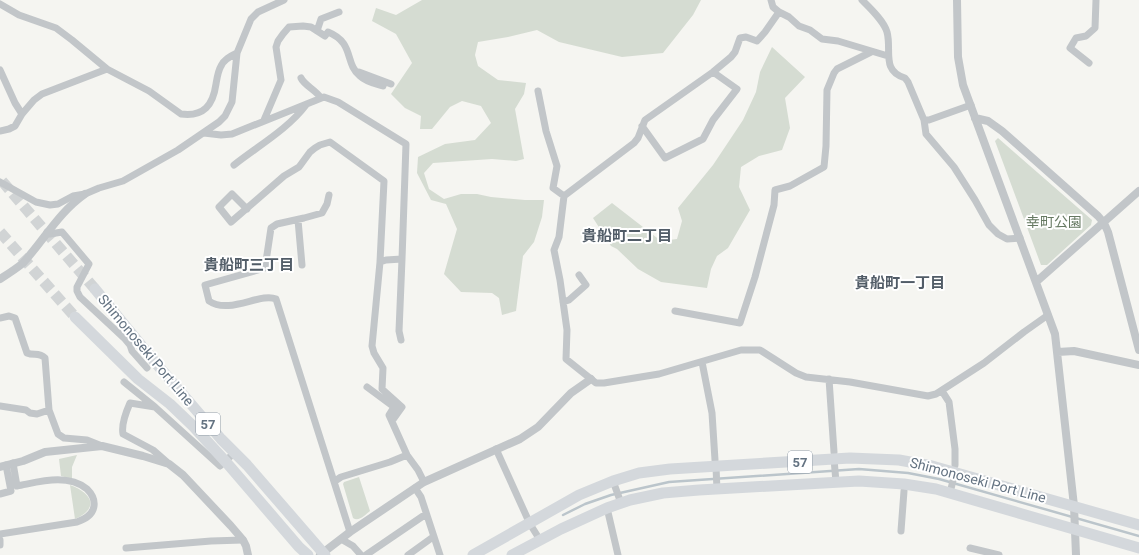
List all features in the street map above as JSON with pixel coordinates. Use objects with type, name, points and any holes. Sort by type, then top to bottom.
[{"type":"main road","name":"Shimonoseki Port Line","points":[[95,289],[151,365],[247,465],[323,554]]},
{"type":"main road","name":"Shimonoseki Port Line","points":[[75,317],[138,379],[179,412],[226,462],[299,547],[308,555]]},
{"type":"main road","name":"Shimonoseki Port Line","points":[[473,555],[574,498],[614,484],[639,473],[716,466],[850,458],[899,460],[954,472],[1075,518],[1139,548]]},
{"type":"main road","name":"Shimonoseki Port Line","points":[[512,555],[578,521],[607,508],[620,500],[663,493],[717,488],[836,480],[873,481],[950,490],[1075,518],[1139,525]]},
{"type":"street","points":[[0,182],[41,204],[53,205],[61,203],[73,196],[85,194],[123,181],[178,150],[204,133],[225,116],[232,102],[238,53],[247,26],[254,15],[284,0]]},
{"type":"street","points":[[770,0],[773,7],[779,12],[789,17],[799,26],[810,30],[822,39],[838,41],[888,56]]},
{"type":"street","points":[[862,0],[879,17],[887,32],[888,56],[891,67],[896,75],[905,78],[908,82],[924,120],[926,134],[954,167],[989,225],[998,234],[1007,239],[1020,238]]},
{"type":"street","points":[[957,0],[958,57],[963,85],[1055,334],[1075,518],[1076,555]]},
{"type":"street","points":[[1089,63],[1070,48],[1076,38],[1086,36],[1095,28],[1096,0]]},
{"type":"street","points":[[1,6],[19,15],[56,28],[107,69],[149,90],[178,113],[193,115],[203,111],[208,106],[214,94],[221,65],[226,58],[238,53]]},
{"type":"street","points":[[317,31],[321,19],[339,12]]},
{"type":"street","points":[[779,12],[757,41],[746,37],[740,38],[735,52],[713,72],[645,120],[638,138],[634,143],[564,196],[559,237],[554,250],[564,302],[568,337],[566,358],[596,383],[659,374],[741,350],[760,350],[806,377],[876,386],[928,396],[942,391],[984,363],[1048,315]]},
{"type":"street","points":[[264,120],[281,80],[276,47],[278,41],[287,29],[292,26],[306,26],[325,36],[328,32],[332,34],[345,44],[355,70],[361,77],[383,86]]},
{"type":"street","points":[[675,311],[740,323],[755,277],[774,205],[775,190],[790,186],[824,167],[827,90],[829,85],[834,73],[838,69],[871,52]]},
{"type":"street","points":[[0,131],[15,126],[22,114],[42,94],[107,69]]},
{"type":"street","points":[[0,70],[15,104],[22,114]]},
{"type":"street","points":[[355,70],[392,84]]},
{"type":"street","points":[[642,126],[665,158],[700,141],[707,133],[713,120],[737,89],[713,72]]},
{"type":"street","points":[[301,78],[303,82],[315,90],[321,98]]},
{"type":"street","points":[[538,92],[546,131],[557,166],[553,188],[564,196]]},
{"type":"street","points":[[204,133],[221,135],[232,134],[324,97],[338,102],[406,144],[399,331],[402,340]]},
{"type":"street","points":[[234,165],[287,124],[306,105]]},
{"type":"street","points":[[924,120],[929,120],[971,105]]},
{"type":"street","points":[[975,118],[988,121],[1002,131],[1104,223],[1135,320],[1139,350]]},
{"type":"street","points":[[247,209],[284,176],[299,167],[310,152],[320,144],[330,142],[384,182],[380,262],[372,346],[374,353],[383,368],[382,389],[402,407],[392,421]]},
{"type":"street","points":[[1036,282],[1139,191]]},
{"type":"street","points":[[0,279],[22,264],[47,232],[72,204],[85,194]]},
{"type":"street","points":[[329,195],[324,211],[298,220],[276,224],[271,228],[265,268],[205,285],[208,301],[214,304],[240,304],[270,297],[276,299],[335,480],[350,532]]},
{"type":"street","points":[[298,220],[302,265]]},
{"type":"street","points":[[47,232],[50,234],[62,232],[89,264],[77,291],[80,298],[125,339],[130,345],[132,351],[151,365],[138,379]]},
{"type":"street","points":[[380,262],[402,259]]},
{"type":"street","points":[[564,302],[586,286],[579,275]]},
{"type":"street","points":[[0,318],[9,316],[15,318],[27,353],[39,354],[45,358],[49,410],[56,431],[61,437],[87,440],[102,446],[169,464]]},
{"type":"street","points":[[1058,352],[1074,351],[1139,365]]},
{"type":"street","points":[[702,362],[712,413],[717,488]]},
{"type":"street","points":[[323,554],[350,532],[424,482],[520,439],[538,427],[571,393],[591,379]]},
{"type":"street","points":[[829,379],[836,480]]},
{"type":"street","points":[[124,382],[155,407],[220,466],[234,453]]},
{"type":"street","points":[[367,387],[394,406],[389,415],[407,455],[418,470],[424,482]]},
{"type":"street","points":[[942,391],[949,402],[956,449],[954,472],[950,490]]},
{"type":"street","points":[[155,407],[130,403],[122,432],[125,436],[153,450],[187,479],[243,540],[248,555]]},
{"type":"street","points":[[0,406],[26,410],[30,413],[37,414],[49,410]]},
{"type":"street","points":[[6,465],[45,452],[102,446]]},
{"type":"street","points":[[496,449],[530,524],[540,540]]},
{"type":"street","points":[[335,480],[407,455]]},
{"type":"street","points":[[0,494],[11,492],[6,465]]},
{"type":"street","points":[[0,534],[78,522],[88,518],[93,510],[94,500],[92,494],[81,486],[67,480],[52,480],[17,486],[6,465]]},
{"type":"street","points":[[614,484],[620,500]]},
{"type":"street","points":[[415,488],[421,497],[440,555]]},
{"type":"street","points":[[901,531],[904,491]]},
{"type":"street","points":[[607,508],[618,555]]},
{"type":"street","points":[[366,555],[426,514]]},
{"type":"street","points":[[408,555],[433,537]]},
{"type":"street","points":[[341,539],[353,546],[361,555]]},
{"type":"street","points":[[0,540],[0,545]]},
{"type":"street","points":[[126,548],[243,540]]},
{"type":"street","points":[[970,548],[999,555]]},
{"type":"green space","points":[[422,0],[701,0],[693,15],[663,53],[622,57],[559,42],[537,30],[478,42],[475,55],[478,66],[498,80],[526,83],[524,94],[515,109],[524,159],[516,161],[492,159],[433,163],[424,173],[429,189],[444,199],[461,194],[477,194],[491,197],[544,200],[542,217],[534,242],[523,256],[516,311],[502,315],[499,298],[492,293],[461,292],[444,274],[457,229],[446,204],[431,200],[417,173],[418,157],[445,144],[475,140],[491,123],[481,106],[462,101],[450,107],[432,129],[420,129],[421,116],[405,108],[391,94],[412,63],[396,34],[372,21],[376,8],[396,15]]},
{"type":"green space","points":[[772,47],[805,77],[785,98],[790,128],[782,150],[759,156],[741,167],[739,187],[750,210],[728,248],[717,256],[711,269],[707,288],[661,282],[638,269],[617,249],[611,246],[593,218],[612,203],[661,241],[677,239],[682,221],[678,208],[713,165],[743,120],[756,92],[760,72]]},
{"type":"green space","name":"幸町公園","points":[[998,138],[1092,220],[1091,225],[1047,265],[1041,265],[995,141]]},
{"type":"green space","points":[[77,455],[72,467],[72,479],[61,476],[59,459]]},
{"type":"green space","points":[[359,477],[370,511],[362,518],[355,519],[353,518],[343,484],[344,482]]},
{"type":"green space","points":[[70,485],[84,492],[90,501],[88,510],[83,515],[75,519]]},
{"type":"waterway","points":[[563,515],[585,504],[611,495],[669,482],[859,469],[908,473],[939,479],[1139,536]]},
{"type":"tunnel","points":[[2,181],[95,289]]},
{"type":"tunnel","points":[[0,232],[75,317]]},
{"type":"district","name":"貴船町二丁目","points":[[627,236]]},
{"type":"district","name":"貴船町三丁目","points":[[249,265]]},
{"type":"district","name":"貴船町一丁目","points":[[900,283]]}]
